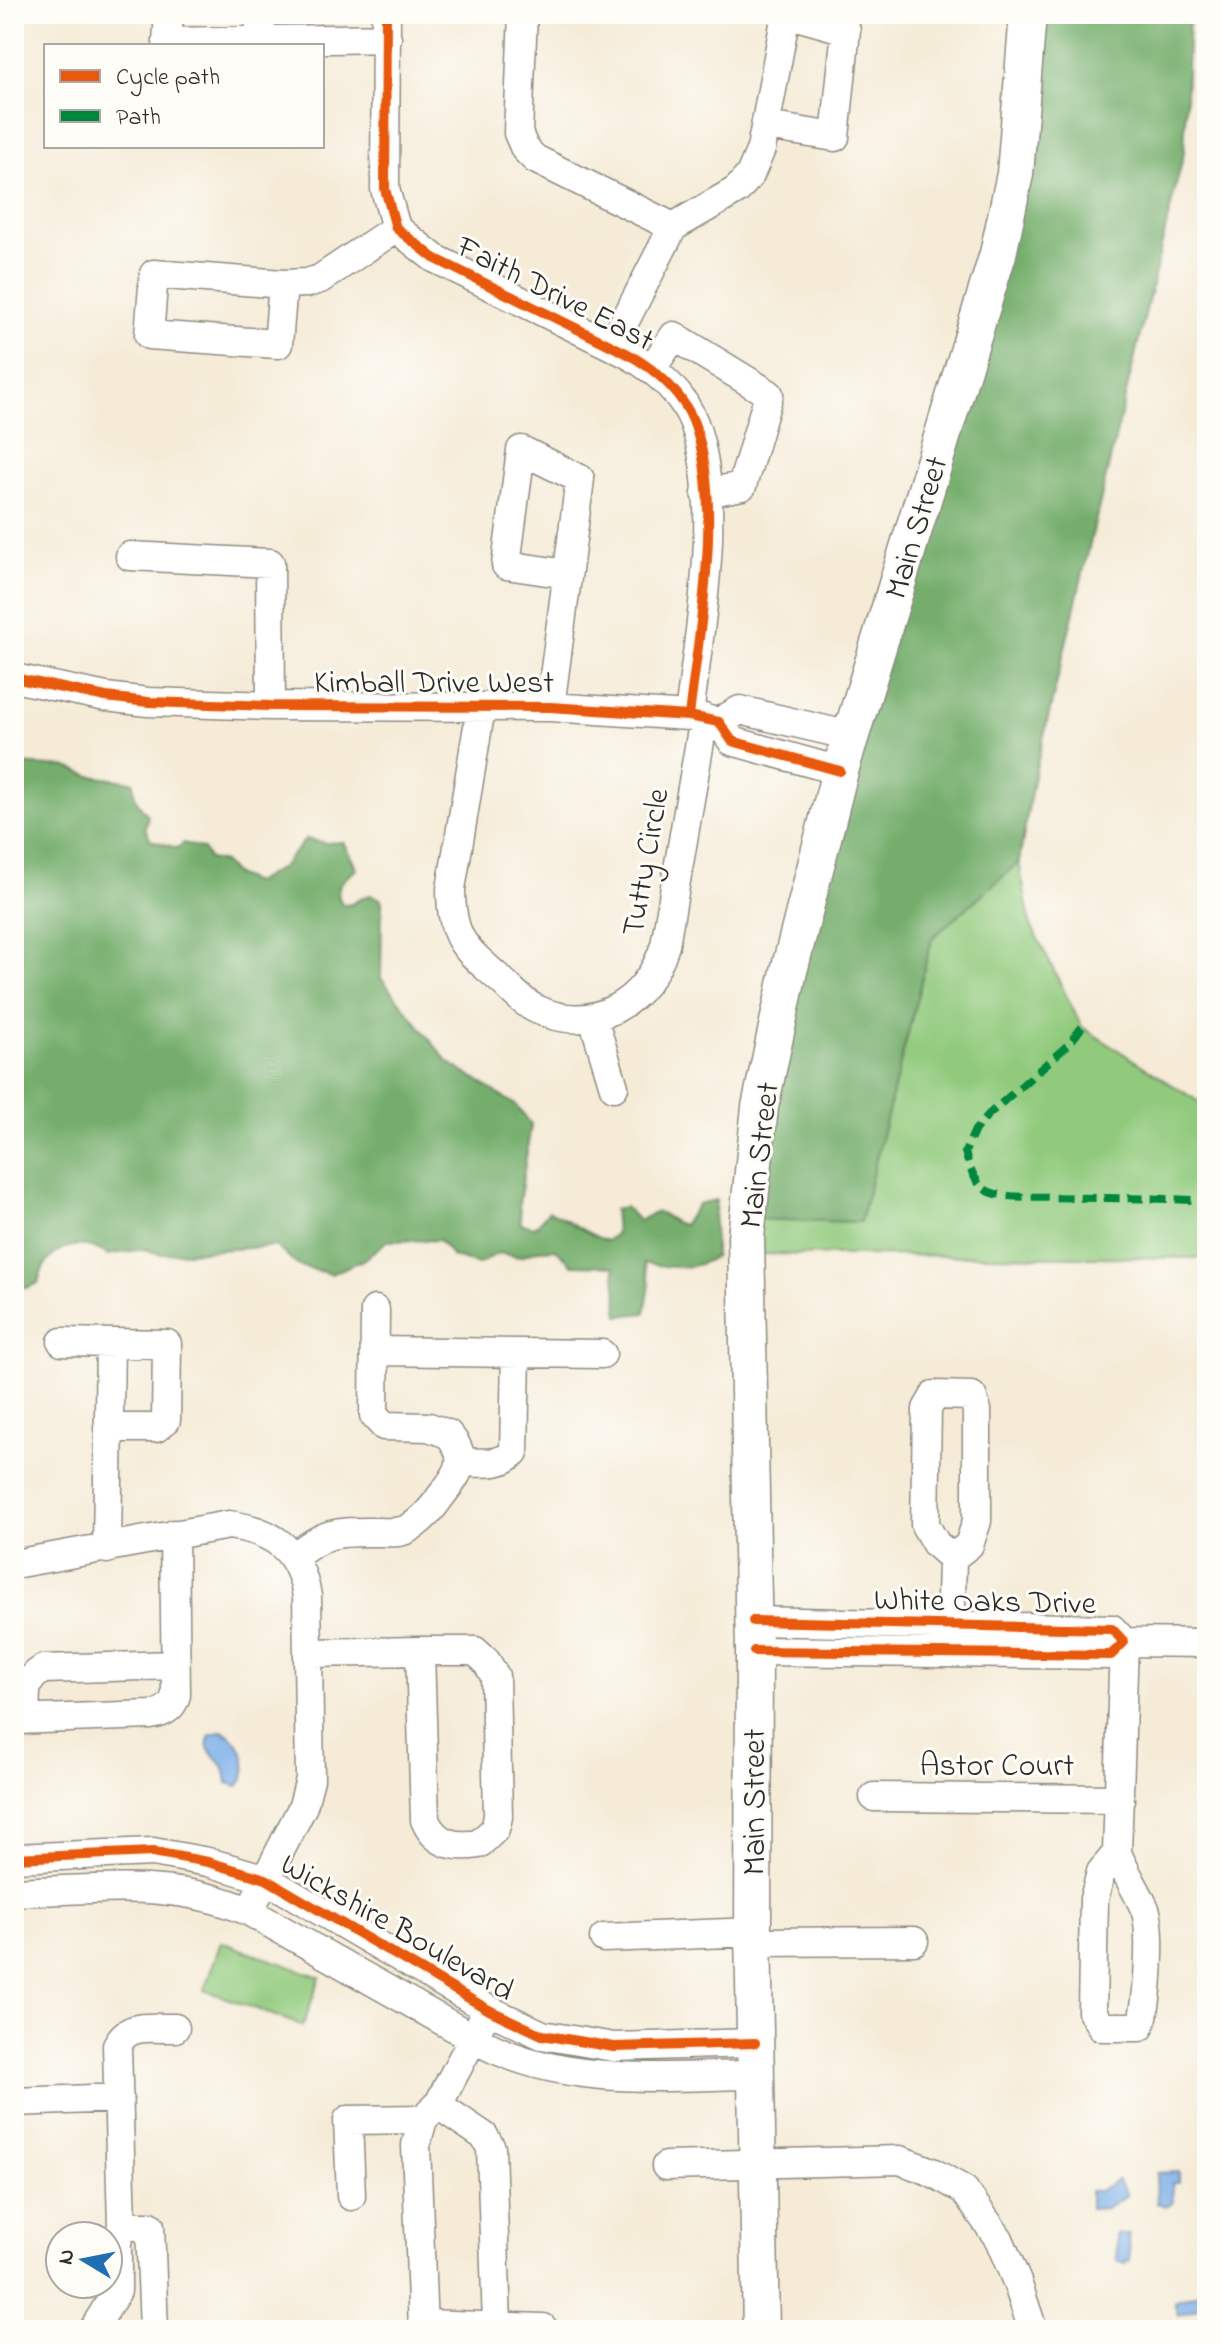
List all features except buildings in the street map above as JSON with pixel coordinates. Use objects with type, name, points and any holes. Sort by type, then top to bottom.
[{"type":"main road","name":"Main Street","points":[[761,2330],[753,1937],[753,1636],[747,1254],[760,1107],[789,971],[840,771],[998,254],[1015,174],[1028,14]]},
{"type":"street","points":[[169,14],[167,42],[260,28],[386,26],[385,189],[396,228],[320,279],[307,283],[283,284],[154,274],[149,335],[278,344],[283,284]]},
{"type":"street","points":[[523,14],[518,133],[525,149],[535,159],[673,227]]},
{"type":"street","points":[[612,346],[673,227],[737,190],[750,175],[761,149],[788,14],[846,30],[835,137],[766,126]]},
{"type":"street","name":"Faith Drive East","points":[[396,228],[434,258],[652,368],[684,404],[694,423],[706,493],[704,718]]},
{"type":"street","points":[[652,368],[674,336],[769,394],[742,486],[706,493]]},
{"type":"street","points":[[130,556],[270,563],[271,706]]},
{"type":"street","points":[[550,707],[567,574]]},
{"type":"street","name":"Kimball Drive West","points":[[14,678],[106,697],[148,702],[271,706],[550,707],[704,718],[740,710],[851,736]]},
{"type":"street","points":[[481,708],[451,889],[451,915],[457,936],[470,953],[532,1007],[573,1019],[593,1018],[614,1087]]},
{"type":"street","points":[[704,718],[732,741],[840,771]]},
{"type":"street","name":"Tutty Circle","points":[[593,1018],[615,1011],[637,995],[660,963],[704,718]]},
{"type":"street","points":[[294,1557],[326,1535],[399,1532],[409,1528],[433,1509],[452,1485],[460,1462],[454,1440],[440,1429],[393,1427],[378,1422],[374,1415],[375,1310]]},
{"type":"street","points":[[62,1342],[167,1344],[166,1420],[156,1428],[108,1428]]},
{"type":"street","points":[[107,1549],[110,1343]]},
{"type":"street","points":[[375,1351],[602,1354]]},
{"type":"street","points":[[460,1462],[498,1462],[508,1459],[514,1452],[516,1353]]},
{"type":"street","points":[[935,1395],[972,1396],[977,1410],[977,1521],[969,1545],[952,1558],[936,1544],[925,1525],[927,1409],[935,1395]]},
{"type":"street","points":[[14,1564],[229,1525],[247,1527],[271,1536],[294,1557],[307,1596],[311,1752],[308,1792],[250,1912]]},
{"type":"street","points":[[174,1534],[176,1695],[174,1703],[160,1714],[20,1720],[26,1687],[32,1676],[43,1669],[175,1665]]},
{"type":"street","points":[[950,1639],[952,1558]]},
{"type":"street","name":"White Oaks Drive","points":[[753,1636],[950,1639],[1111,1655],[1124,1642],[1207,1643]]},
{"type":"street","name":"Astor Court","points":[[1117,1853],[1101,1872],[1094,1899],[1092,2012],[1102,2027],[1140,2027],[1146,2012],[1148,1925],[1145,1910],[1117,1853],[1124,1642]]},
{"type":"street","points":[[308,1653],[420,1651],[475,1651],[486,1661],[495,1676],[499,1809],[495,1829],[479,1844],[451,1845],[439,1840],[429,1831],[425,1820],[420,1651]]},
{"type":"street","name":"Astor Court","points":[[874,1797],[1120,1799]]},
{"type":"street","name":"Wickshire Boulevard","points":[[14,1858],[153,1852],[208,1862],[266,1879],[489,2010],[542,2035],[585,2044],[755,2059]]},
{"type":"street","name":"Wickshire Boulevard","points":[[14,1892],[151,1888],[197,1893],[225,1901],[250,1912],[473,2038],[522,2060],[574,2073],[623,2076],[755,2059]]},
{"type":"street","points":[[604,1938],[753,1937],[914,1941]]},
{"type":"street","points":[[489,2010],[430,2112],[416,2145],[423,2327],[543,2328]]},
{"type":"street","points":[[122,2220],[117,2046],[121,2036],[129,2030],[175,2028]]},
{"type":"street","points":[[14,2102],[119,2098]]},
{"type":"street","points":[[351,2196],[348,2120],[430,2112],[484,2136],[491,2148],[497,2326]]},
{"type":"street","points":[[666,2166],[900,2160],[932,2172],[964,2190],[999,2239],[1033,2330]]},
{"type":"street","points":[[124,2226],[150,2226],[154,2330]]},
{"type":"street","points":[[93,2330],[111,2300]]},
{"type":"green space","points":[[1028,14],[1189,14],[1184,152],[1033,781],[1019,862],[932,938],[860,1222],[748,1219],[760,1107],[998,254]]},
{"type":"green space","points":[[17,764],[67,767],[91,776],[134,782],[136,800],[148,815],[145,828],[151,840],[177,848],[184,843],[203,849],[209,859],[223,862],[235,875],[254,883],[282,867],[306,839],[343,842],[357,869],[343,880],[339,888],[342,904],[349,905],[369,895],[382,901],[381,978],[448,1062],[517,1106],[531,1124],[519,1204],[521,1224],[535,1227],[549,1211],[607,1241],[616,1233],[614,1209],[625,1207],[639,1221],[659,1213],[683,1225],[698,1204],[716,1200],[715,1256],[690,1266],[644,1263],[650,1284],[645,1313],[619,1316],[614,1266],[572,1265],[556,1249],[538,1250],[520,1257],[498,1253],[479,1264],[453,1257],[439,1240],[387,1241],[363,1260],[331,1274],[299,1266],[275,1246],[160,1254],[144,1249],[108,1255],[86,1246],[75,1246],[56,1253],[48,1261],[38,1283],[26,1288],[14,1286],[14,779]]},
{"type":"green space","points":[[1019,862],[1030,923],[1082,1027],[1207,1107],[1207,1258],[747,1254],[748,1219],[860,1222],[932,938]]},
{"type":"green space","points":[[221,1942],[320,1977],[303,2026],[204,1990]]},
{"type":"water","points":[[222,1731],[235,1741],[244,1756],[245,1772],[238,1786],[227,1783],[223,1765],[208,1748],[210,1735]]},
{"type":"water","points":[[1179,2172],[1179,2183],[1172,2183],[1173,2202],[1166,2206],[1157,2203],[1156,2173]]},
{"type":"water","points":[[1118,2180],[1127,2195],[1106,2208],[1090,2209],[1090,2191],[1100,2191]]},
{"type":"water","points":[[1116,2234],[1129,2234],[1130,2261],[1126,2264],[1117,2261]]},
{"type":"water","points":[[1200,2293],[1205,2305],[1178,2315],[1174,2302]]},
{"type":"marked path","points":[[1082,1027],[1069,1044],[975,1130],[965,1152],[977,1180],[990,1192],[1013,1196],[1207,1201]]},
{"type":"cycle path","points":[[386,14],[385,189],[396,228],[434,258],[638,360],[675,392],[694,423],[703,456],[708,529],[703,607],[689,716]]},
{"type":"cycle path","points":[[14,678],[106,697],[148,702],[271,706],[550,707],[689,716],[719,722],[732,741],[840,771]]},
{"type":"cycle path","points":[[753,1621],[1112,1629],[1124,1642],[1111,1655],[754,1651]]},
{"type":"cycle path","points":[[14,1858],[153,1852],[208,1862],[266,1879],[489,2010],[542,2035],[614,2047],[755,2043]]}]
